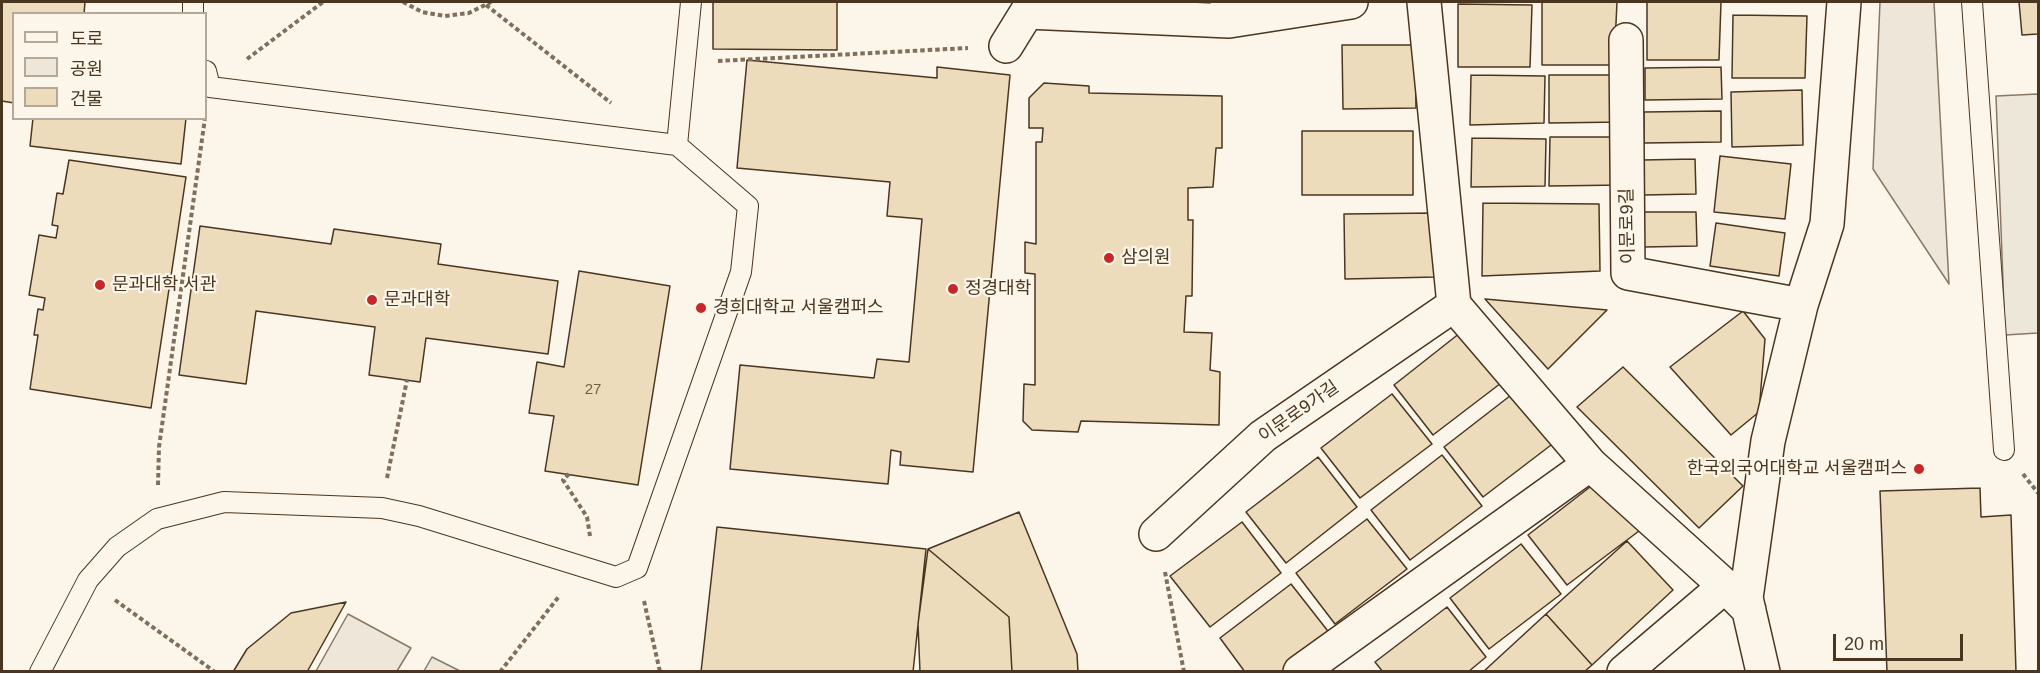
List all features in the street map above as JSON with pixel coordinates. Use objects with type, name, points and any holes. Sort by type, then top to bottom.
[{"type":"street","points":[[1006,46],[1026,7],[1228,11],[1351,2]]},
{"type":"street","points":[[1424,2],[1454,305],[1590,464],[1749,610]]},
{"type":"street","points":[[1763,672],[1746,597],[1768,441],[1801,305],[1827,224],[1844,2]]},
{"type":"street","name":"이문로9길","points":[[1626,40],[1628,273],[1801,305]]},
{"type":"street","name":"이문로9가길","points":[[1156,534],[1263,436],[1454,305]]},
{"type":"street","points":[[1300,672],[1590,464]]},
{"type":"street","points":[[1624,672],[1725,586]]},
{"type":"lane","points":[[670,143],[685,65],[691,2]]},
{"type":"lane","points":[[1972,2],[2004,450]]},
{"type":"lane","points":[[40,672],[88,580],[117,547],[157,519],[224,502],[382,508],[419,516],[616,577],[637,568],[741,272],[748,206],[670,143],[208,79]]},
{"type":"path","points":[[208,79],[323,2]]},
{"type":"path","points":[[403,2],[422,12],[445,16],[469,13],[491,2]]},
{"type":"path","points":[[486,5],[670,143]]},
{"type":"path","points":[[685,65],[723,60],[1006,46]]},
{"type":"path","points":[[159,447],[205,120]]},
{"type":"path","points":[[382,508],[406,380]]},
{"type":"path","points":[[569,474],[563,480],[587,517]]},
{"type":"path","points":[[1156,534],[1184,672]]},
{"type":"path","points":[[500,672],[581,567]]},
{"type":"path","points":[[637,568],[660,672]]},
{"type":"path","points":[[88,580],[216,672]]},
{"type":"green space","points":[[1880,2],[1934,2],[1949,284],[1873,169]]},
{"type":"green space","points":[[348,614],[411,648],[397,671],[316,671]]},
{"type":"green space","points":[[432,657],[460,671],[424,671]]},
{"type":"shaded area","points":[[2038,94],[2038,333],[2005,335],[1996,96]]},
{"type":"building","points":[[2,2],[85,2],[84,12],[12,12],[12,103],[2,101]]},
{"type":"building","points":[[713,2],[837,2],[837,50],[713,49]]},
{"type":"building","points":[[1542,2],[1617,2],[1614,65],[1542,65]]},
{"type":"building","points":[[1647,2],[1721,2],[1719,60],[1647,60]]},
{"type":"building","points":[[2019,2],[2038,2],[2038,34],[2022,35]]},
{"type":"building","points":[[1458,4],[1532,5],[1530,67],[1458,67]]},
{"type":"building","points":[[1733,15],[1807,16],[1805,78],[1732,78]]},
{"type":"building","points":[[1342,45],[1415,45],[1416,108],[1343,109]]},
{"type":"building","name":"정경대학","points":[[747,60],[937,78],[937,67],[1010,75],[973,472],[900,465],[901,452],[891,450],[888,484],[730,469],[740,365],[874,378],[877,359],[909,362],[922,219],[887,216],[890,182],[737,168]]},
{"type":"building","points":[[1721,67],[1722,99],[1645,100],[1645,68]]},
{"type":"building","points":[[1471,75],[1545,76],[1544,123],[1470,125]]},
{"type":"building","points":[[1549,75],[1623,75],[1622,122],[1549,123]]},
{"type":"building","name":"삼의원","points":[[1044,83],[1089,86],[1089,93],[1222,96],[1222,148],[1216,148],[1213,187],[1188,188],[1188,220],[1193,220],[1192,296],[1186,296],[1184,332],[1212,333],[1210,370],[1220,372],[1219,425],[1081,421],[1078,432],[1032,430],[1023,421],[1024,384],[1035,385],[1035,274],[1025,273],[1025,242],[1036,244],[1036,142],[1042,142],[1043,128],[1029,128],[1029,98]]},
{"type":"building","points":[[1802,90],[1803,145],[1732,147],[1731,92]]},
{"type":"building","points":[[1721,111],[1721,142],[1644,143],[1644,112]]},
{"type":"building","points":[[33,120],[186,120],[181,164],[30,146]]},
{"type":"building","points":[[1302,131],[1413,131],[1413,195],[1302,195]]},
{"type":"building","points":[[1550,137],[1623,137],[1623,185],[1549,186]]},
{"type":"building","points":[[1472,138],[1546,139],[1545,186],[1471,187]]},
{"type":"building","points":[[1720,156],[1791,164],[1785,219],[1714,212]]},
{"type":"building","points":[[1695,159],[1696,194],[1643,195],[1642,160]]},
{"type":"building","name":"문과대학 서관","points":[[69,160],[186,177],[151,408],[30,389],[38,335],[34,335],[38,309],[43,310],[45,298],[29,295],[39,235],[56,238],[58,226],[52,225],[57,193],[63,194]]},
{"type":"building","points":[[1483,203],[1599,204],[1600,271],[1482,276]]},
{"type":"building","points":[[1644,212],[1696,212],[1697,246],[1644,247]]},
{"type":"building","points":[[1435,213],[1436,277],[1345,279],[1344,214]]},
{"type":"building","points":[[1716,223],[1785,233],[1779,276],[1710,266]]},
{"type":"building","name":"문과대학","points":[[200,226],[331,244],[334,229],[441,244],[438,264],[558,281],[548,354],[426,338],[420,382],[369,375],[375,327],[256,311],[246,384],[179,375]]},
{"type":"building","points":[[579,271],[670,286],[638,485],[545,471],[554,416],[529,413],[537,362],[564,367]]},
{"type":"building","points":[[1485,299],[1607,310],[1548,369]]},
{"type":"building","points":[[1743,311],[1765,339],[1759,412],[1731,435],[1670,367]]},
{"type":"building","points":[[1465,329],[1505,380],[1433,435],[1394,385]]},
{"type":"building","points":[[1623,367],[1743,486],[1699,528],[1577,407]]},
{"type":"building","points":[[1515,392],[1555,442],[1483,497],[1444,447]]},
{"type":"building","points":[[1392,394],[1432,444],[1360,498],[1321,448]]},
{"type":"building","points":[[1442,455],[1482,506],[1410,560],[1371,510]]},
{"type":"building","points":[[1318,457],[1357,507],[1286,563],[1246,512]]},
{"type":"building","points":[[1599,480],[1639,531],[1567,585],[1528,535]]},
{"type":"building","points":[[1980,488],[1981,517],[2011,515],[2016,672],[1887,672],[1880,491]]},
{"type":"building","points":[[1019,512],[1077,654],[1078,672],[1012,672],[1009,617],[928,549]]},
{"type":"building","points":[[1367,519],[1407,569],[1335,624],[1296,573]]},
{"type":"building","points":[[1242,522],[1281,573],[1210,627],[1170,576]]},
{"type":"building","points":[[717,527],[926,549],[913,672],[701,672]]},
{"type":"building","points":[[1627,541],[1673,590],[1592,665],[1546,614]]},
{"type":"building","points":[[1521,544],[1561,594],[1489,649],[1450,598]]},
{"type":"building","points":[[928,549],[1009,617],[1012,672],[920,672],[918,624]]},
{"type":"building","points":[[1291,584],[1331,635],[1282,672],[1245,672],[1220,638]]},
{"type":"building","points":[[346,602],[307,672],[233,672],[247,649],[291,613]]},
{"type":"building","points":[[1447,607],[1486,657],[1468,672],[1383,672],[1375,662]]},
{"type":"building","points":[[1546,614],[1592,665],[1584,672],[1483,672]]},
{"type":"place","name":"삼의원","points":[[1109,258]]},
{"type":"place","name":"문과대학 서관","points":[[100,285]]},
{"type":"place","name":"정경대학","points":[[953,289]]},
{"type":"place","name":"문과대학","points":[[372,300]]},
{"type":"place","name":"경희대학교 서울캠퍼스","points":[[701,308]]},
{"type":"place","name":"한국외국어대학교 서울캠퍼스","points":[[1919,469]]}]
